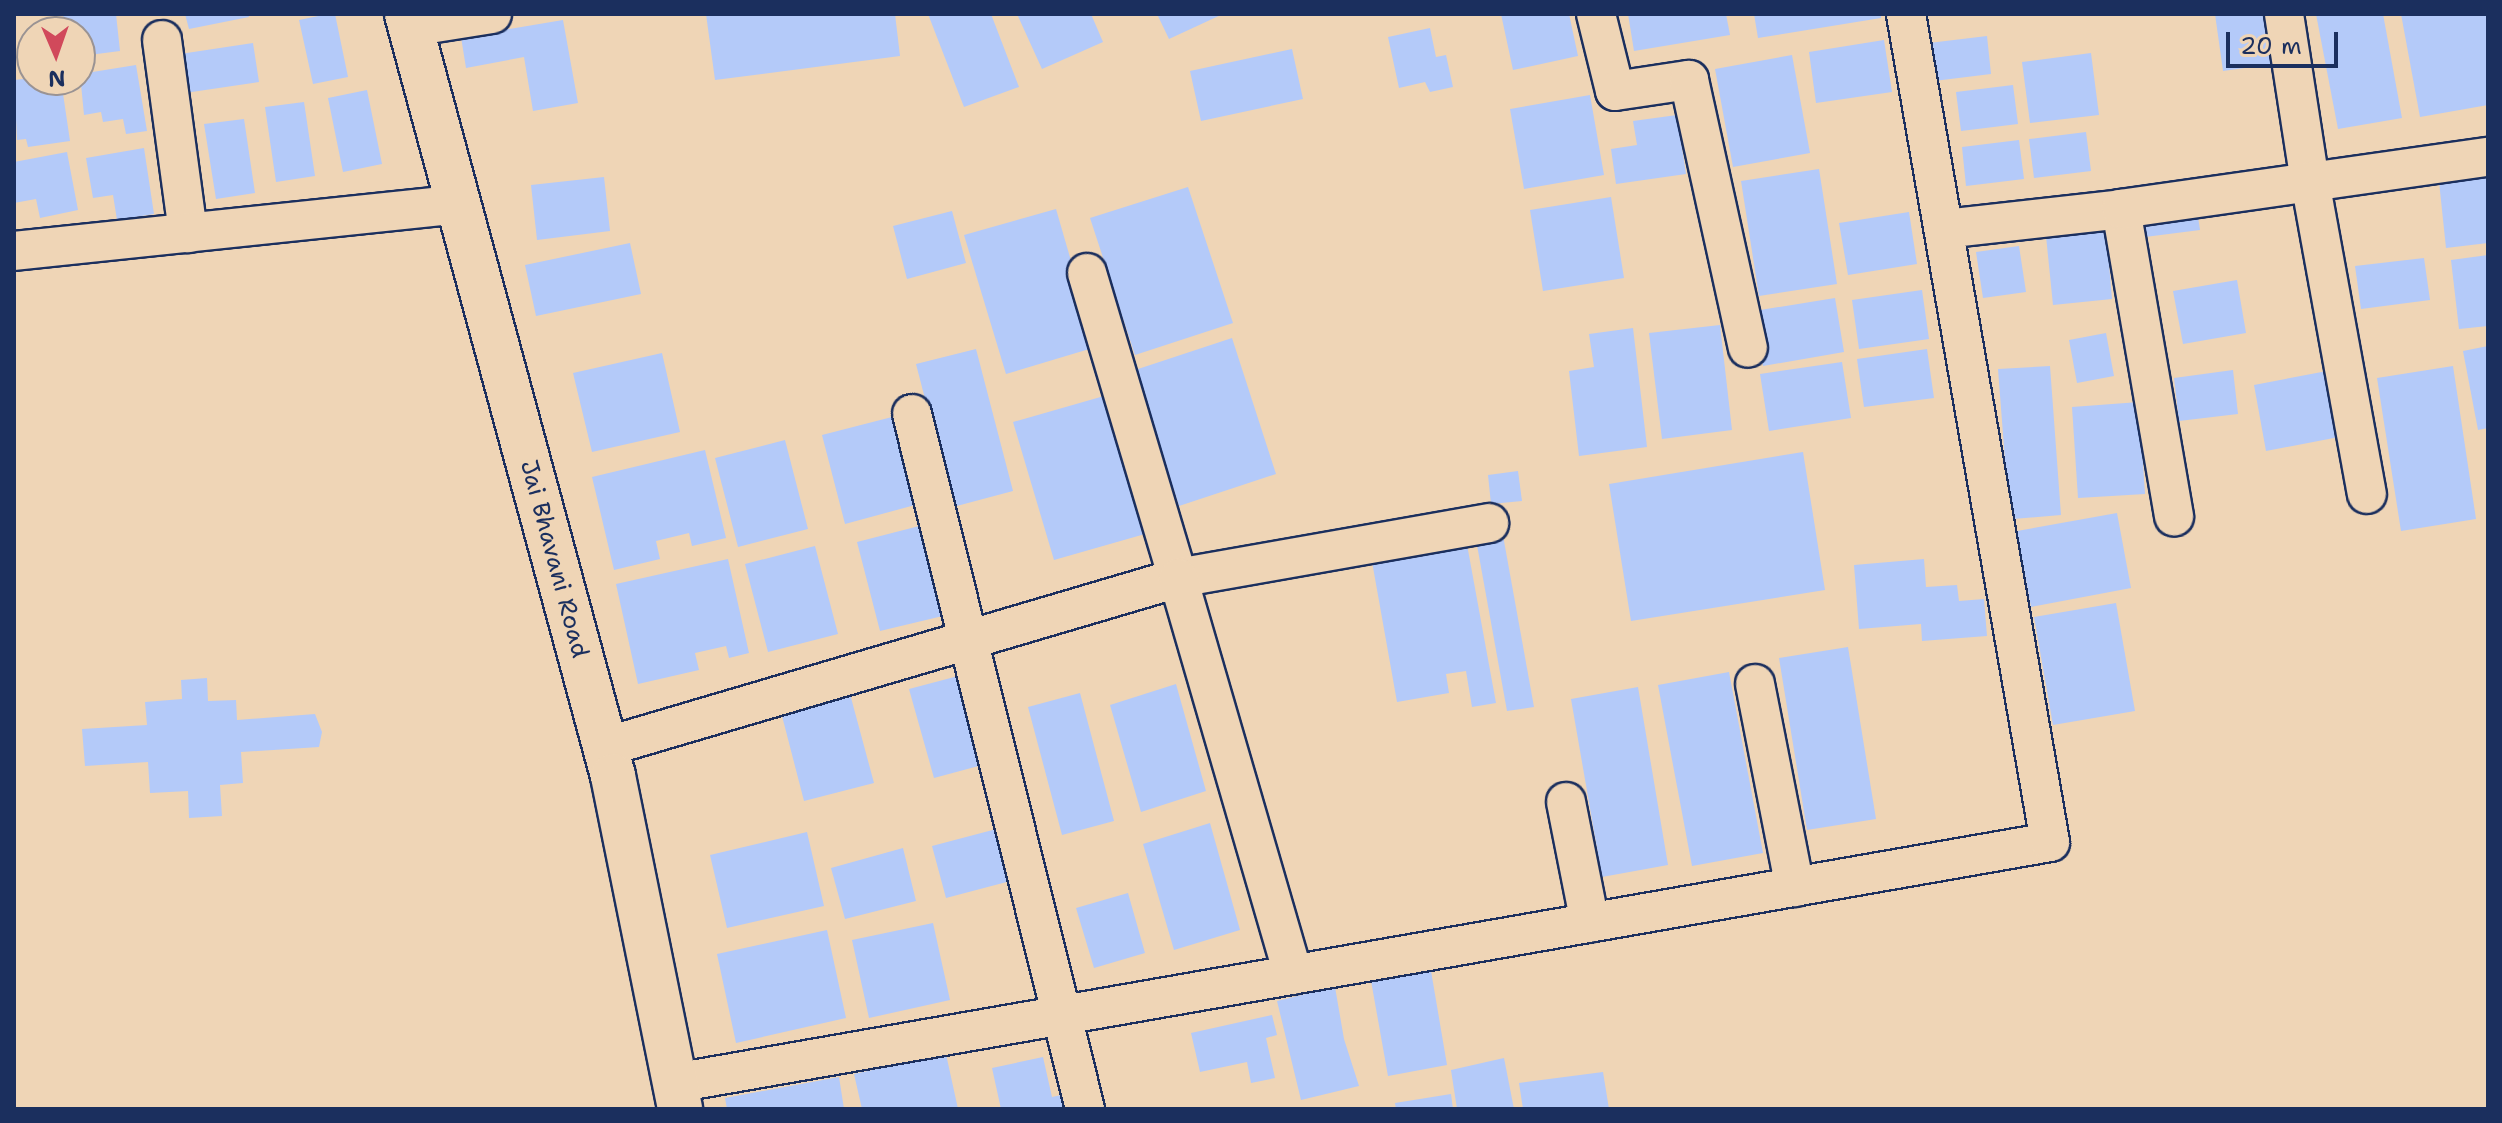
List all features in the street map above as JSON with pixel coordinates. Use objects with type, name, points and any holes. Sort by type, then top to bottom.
[{"type":"street","points":[[408,21],[492,14]]},
{"type":"street","points":[[1596,14],[1615,91],[1689,80],[1748,348]]},
{"type":"street","points":[[677,1096],[1062,1015],[2050,842],[1906,14]]},
{"type":"street","points":[[2284,14],[2310,181],[2367,494]]},
{"type":"street","name":"Jai Bhavani Road","points":[[408,21],[605,747],[677,1096]]},
{"type":"street","points":[[162,40],[188,233]]},
{"type":"street","points":[[1944,229],[2121,209],[2488,157]]},
{"type":"street","points":[[14,251],[458,204]]},
{"type":"street","points":[[2121,209],[2174,516]]},
{"type":"street","points":[[1087,273],[1293,975]]},
{"type":"street","points":[[912,414],[1085,1109]]},
{"type":"street","points":[[605,747],[1178,578],[1489,523]]},
{"type":"street","points":[[1755,684],[1795,887]]},
{"type":"street","points":[[1566,802],[1590,923]]},
{"type":"building","points":[[116,14],[120,51],[96,54],[96,16],[63,16]]},
{"type":"building","points":[[185,14],[248,14],[249,17],[189,29]]},
{"type":"building","points":[[335,14],[348,77],[313,84],[299,20]]},
{"type":"building","points":[[706,14],[895,14],[900,56],[715,80]]},
{"type":"building","points":[[928,14],[991,14],[1019,87],[964,107]]},
{"type":"building","points":[[1017,14],[1091,14],[1103,42],[1042,69]]},
{"type":"building","points":[[1157,14],[1223,14],[1169,39]]},
{"type":"building","points":[[1501,14],[1569,14],[1578,56],[1513,70]]},
{"type":"building","points":[[1628,14],[1726,14],[1730,35],[1634,51]]},
{"type":"building","points":[[1754,14],[1881,14],[1881,18],[1758,38]]},
{"type":"building","points":[[2215,14],[2274,14],[2281,63],[2223,71]]},
{"type":"building","points":[[2316,14],[2383,14],[2402,118],[2338,129]]},
{"type":"building","points":[[2401,14],[2488,14],[2488,105],[2420,117]]},
{"type":"building","points":[[563,20],[578,103],[533,111],[524,57],[466,68],[461,37]]},
{"type":"building","points":[[1430,28],[1436,57],[1446,55],[1453,87],[1430,92],[1425,82],[1399,88],[1388,37]]},
{"type":"building","points":[[1987,36],[1991,74],[1934,81],[1929,43]]},
{"type":"building","points":[[1884,40],[1892,92],[1816,103],[1809,52]]},
{"type":"building","points":[[253,43],[259,82],[185,93],[180,54]]},
{"type":"building","points":[[1292,49],[1303,99],[1201,121],[1190,71]]},
{"type":"building","points":[[2091,53],[2099,115],[2030,123],[2022,62]]},
{"type":"building","points":[[1792,55],[1810,153],[1733,167],[1715,69]]},
{"type":"building","points":[[136,65],[147,131],[126,134],[123,119],[103,122],[101,112],[84,115],[82,96],[96,96],[96,71]]},
{"type":"building","points":[[14,80],[16,96],[63,96],[70,141],[28,147],[26,139],[17,140]]},
{"type":"building","points":[[2013,85],[2018,124],[1961,131],[1956,92]]},
{"type":"building","points":[[367,90],[382,164],[343,172],[328,98]]},
{"type":"building","points":[[1590,95],[1604,175],[1524,189],[1510,109]]},
{"type":"building","points":[[304,102],[315,176],[276,182],[265,107]]},
{"type":"building","points":[[1677,115],[1686,174],[1616,184],[1611,149],[1637,145],[1633,121]]},
{"type":"building","points":[[244,119],[255,193],[216,199],[204,124]]},
{"type":"building","points":[[2086,132],[2091,171],[2034,178],[2029,139]]},
{"type":"building","points":[[2019,140],[2024,179],[1966,186],[1962,147]]},
{"type":"building","points":[[144,148],[154,214],[117,220],[113,195],[93,198],[86,158]]},
{"type":"building","points":[[67,152],[78,210],[40,218],[36,199],[14,203],[14,162]]},
{"type":"building","points":[[2488,166],[2488,243],[2446,248],[2438,172]]},
{"type":"building","points":[[1819,169],[1837,284],[1759,296],[1741,181]]},
{"type":"building","points":[[604,177],[610,231],[537,240],[531,185]]},
{"type":"building","points":[[1188,187],[1233,323],[1135,355],[1090,218]]},
{"type":"building","points":[[1611,197],[1624,278],[1543,291],[1530,210]]},
{"type":"building","points":[[2196,204],[2200,230],[2145,237],[2142,211]]},
{"type":"building","points":[[1056,209],[1096,347],[1006,374],[964,235]]},
{"type":"building","points":[[952,211],[966,263],[907,279],[893,226]]},
{"type":"building","points":[[1909,212],[1917,264],[1848,275],[1839,223]]},
{"type":"building","points":[[2106,229],[2112,299],[2053,305],[2046,236]]},
{"type":"building","points":[[630,243],[641,294],[536,316],[525,265]]},
{"type":"building","points":[[2019,246],[2026,292],[1983,298],[1976,252]]},
{"type":"building","points":[[2488,255],[2488,326],[2459,329],[2451,260]]},
{"type":"building","points":[[2424,258],[2430,300],[2361,309],[2355,266]]},
{"type":"building","points":[[2237,280],[2246,333],[2183,344],[2173,291]]},
{"type":"building","points":[[1922,290],[1929,339],[1859,349],[1852,300]]},
{"type":"building","points":[[1835,298],[1844,352],[1763,366],[1754,311]]},
{"type":"building","points":[[1720,325],[1732,430],[1662,439],[1649,333]]},
{"type":"building","points":[[1633,328],[1647,447],[1579,456],[1569,371],[1594,367],[1589,334]]},
{"type":"building","points":[[2106,333],[2114,376],[2077,383],[2069,340]]},
{"type":"building","points":[[1232,338],[1276,474],[1179,506],[1135,370]]},
{"type":"building","points":[[2488,346],[2488,428],[2478,430],[2463,351]]},
{"type":"building","points":[[976,349],[1013,491],[953,507],[916,364]]},
{"type":"building","points":[[1927,349],[1934,398],[1864,407],[1857,359]]},
{"type":"building","points":[[662,353],[680,432],[592,452],[573,373]]},
{"type":"building","points":[[1842,362],[1851,418],[1769,431],[1760,374]]},
{"type":"building","points":[[2050,366],[2061,515],[2001,520],[1997,460],[2005,460],[1998,369]]},
{"type":"building","points":[[2453,366],[2476,519],[2401,531],[2377,378]]},
{"type":"building","points":[[2233,370],[2238,414],[2179,421],[2174,378]]},
{"type":"building","points":[[2327,371],[2339,437],[2266,451],[2254,385]]},
{"type":"building","points":[[1104,396],[1145,534],[1054,560],[1013,422]]},
{"type":"building","points":[[2139,402],[2145,494],[2078,498],[2072,407]]},
{"type":"building","points":[[892,417],[915,505],[845,524],[822,435]]},
{"type":"building","points":[[785,440],[808,529],[738,547],[715,458]]},
{"type":"building","points":[[705,450],[726,538],[692,546],[689,533],[656,541],[660,559],[614,570],[592,477]]},
{"type":"building","points":[[1803,452],[1825,590],[1631,621],[1609,484]]},
{"type":"building","points":[[1518,471],[1522,501],[1491,504],[1488,475]]},
{"type":"building","points":[[2117,513],[2131,588],[2031,607],[2017,531]]},
{"type":"building","points":[[927,524],[951,614],[880,631],[857,542]]},
{"type":"building","points":[[1502,530],[1534,707],[1507,711],[1475,534]]},
{"type":"building","points":[[1466,539],[1496,703],[1472,707],[1466,671],[1446,674],[1449,693],[1397,702],[1371,556]]},
{"type":"building","points":[[815,546],[838,634],[768,652],[745,564]]},
{"type":"building","points":[[728,559],[749,653],[729,658],[726,646],[695,653],[699,670],[638,684],[616,584]]},
{"type":"building","points":[[1924,559],[1926,587],[1957,585],[1959,601],[1984,599],[1987,636],[1922,641],[1921,624],[1859,629],[1854,565]]},
{"type":"building","points":[[2116,603],[2135,711],[2053,725],[2034,617]]},
{"type":"building","points":[[1848,647],[1876,819],[1807,830],[1779,658]]},
{"type":"building","points":[[1729,672],[1763,853],[1692,866],[1658,685]]},
{"type":"building","points":[[962,675],[986,764],[934,778],[909,689]]},
{"type":"building","points":[[207,678],[208,701],[236,700],[237,720],[315,714],[322,732],[319,747],[241,752],[243,783],[220,785],[222,816],[189,818],[188,791],[150,793],[148,762],[85,766],[82,729],[147,725],[145,702],[182,699],[181,680]]},
{"type":"building","points":[[1176,684],[1206,791],[1141,812],[1110,705]]},
{"type":"building","points":[[1638,687],[1668,865],[1602,877],[1571,699]]},
{"type":"building","points":[[1080,693],[1114,821],[1062,835],[1028,707]]},
{"type":"building","points":[[850,694],[874,783],[804,801],[781,712]]},
{"type":"building","points":[[1210,823],[1240,930],[1174,950],[1143,844]]},
{"type":"building","points":[[1004,827],[1018,879],[946,898],[932,846]]},
{"type":"building","points":[[807,832],[824,906],[727,928],[710,855]]},
{"type":"building","points":[[903,848],[916,901],[845,919],[831,868]]},
{"type":"building","points":[[1128,893],[1145,953],[1094,968],[1076,908]]},
{"type":"building","points":[[933,923],[950,1000],[869,1018],[852,940]]},
{"type":"building","points":[[827,930],[846,1018],[736,1043],[717,954]]},
{"type":"building","points":[[1430,965],[1447,1065],[1388,1076],[1370,975]]},
{"type":"building","points":[[1335,987],[1344,1039],[1359,1086],[1301,1100],[1277,1001]]},
{"type":"building","points":[[1272,1015],[1277,1035],[1266,1038],[1275,1078],[1251,1083],[1247,1062],[1200,1072],[1191,1033]]},
{"type":"building","points":[[946,1054],[958,1109],[862,1109],[854,1074]]},
{"type":"building","points":[[1043,1057],[1052,1097],[1075,1092],[1079,1109],[1001,1109],[992,1068]]},
{"type":"building","points":[[1504,1058],[1514,1109],[1457,1109],[1451,1070]]},
{"type":"building","points":[[1603,1072],[1609,1109],[1523,1109],[1519,1083]]},
{"type":"building","points":[[839,1077],[844,1109],[727,1109],[725,1098]]},
{"type":"building","points":[[1451,1094],[1453,1109],[1396,1109],[1395,1103]]}]
